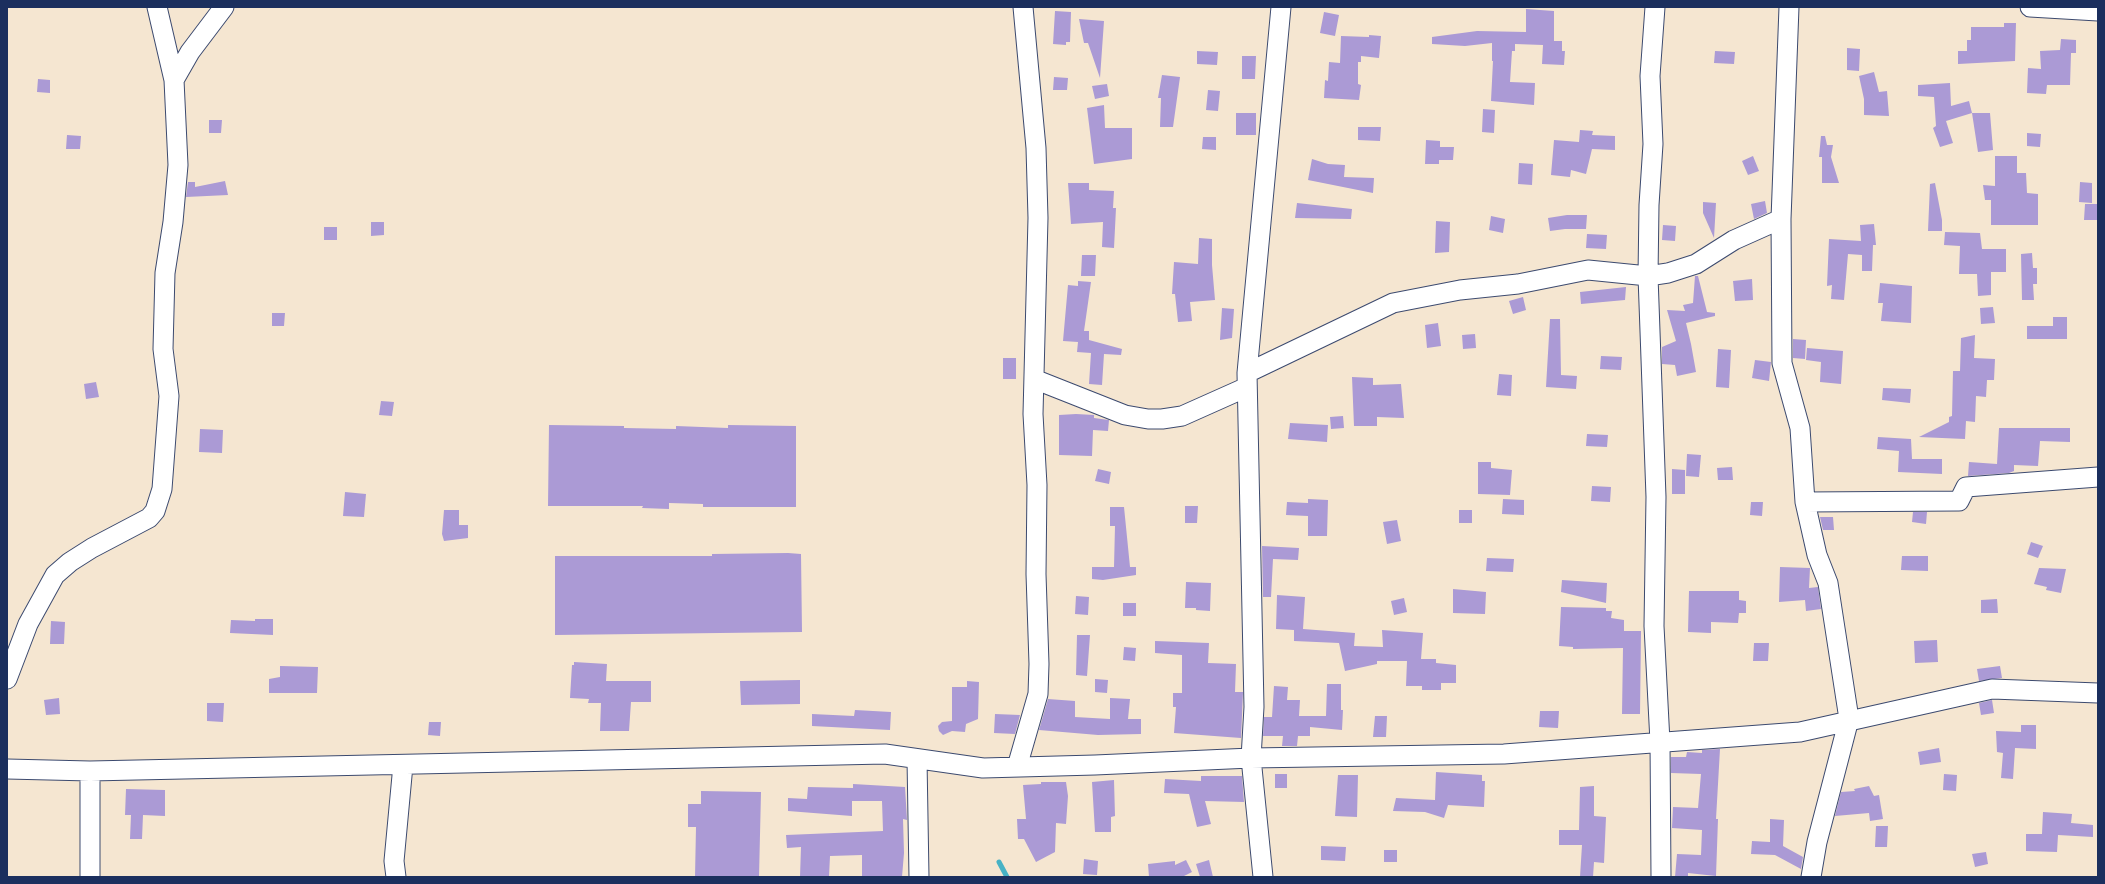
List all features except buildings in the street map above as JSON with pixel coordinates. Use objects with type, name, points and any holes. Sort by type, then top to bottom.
[{"type":"street","points":[[7,679],[28,624],[55,575],[70,562],[92,548],[149,518],[155,511],[162,489],[169,396],[163,349],[165,273],[173,222],[178,165],[174,80],[157,7]]},
{"type":"street","points":[[174,80],[190,52],[224,7]]},
{"type":"street","points":[[1017,767],[1038,694],[1037,485],[1033,414],[1038,218],[1036,148],[1023,7]]},
{"type":"street","points":[[1263,877],[1251,758],[1254,707],[1247,380],[1281,7]]},
{"type":"street","points":[[1655,7],[1650,76],[1653,144],[1649,205],[1648,276],[1656,497],[1654,626],[1660,742],[1661,877]]},
{"type":"street","points":[[1789,7],[1781,219],[1782,363],[1800,428],[1805,502],[1816,555],[1828,583],[1849,719],[1817,842],[1811,877]]},
{"type":"street","points":[[2030,7],[2098,11]]},
{"type":"street","points":[[1034,379],[1126,415],[1148,419],[1162,419],[1182,416],[1247,380],[1394,304],[1460,290],[1518,284],[1588,270],[1648,276],[1668,273],[1696,264],[1734,240],[1781,219]]},
{"type":"street","points":[[1805,502],[1959,501],[1966,487],[2098,477]]},
{"type":"street","points":[[7,769],[90,771],[877,754],[983,768],[1251,758],[1504,754],[1800,732],[1849,719],[1992,689],[2098,693]]},
{"type":"street","points":[[917,759],[919,877]]},
{"type":"street","points":[[396,877],[394,861],[403,765]]},
{"type":"street","points":[[90,771],[90,877]]},
{"type":"waterway","points":[[999,862],[1007,877]]}]
